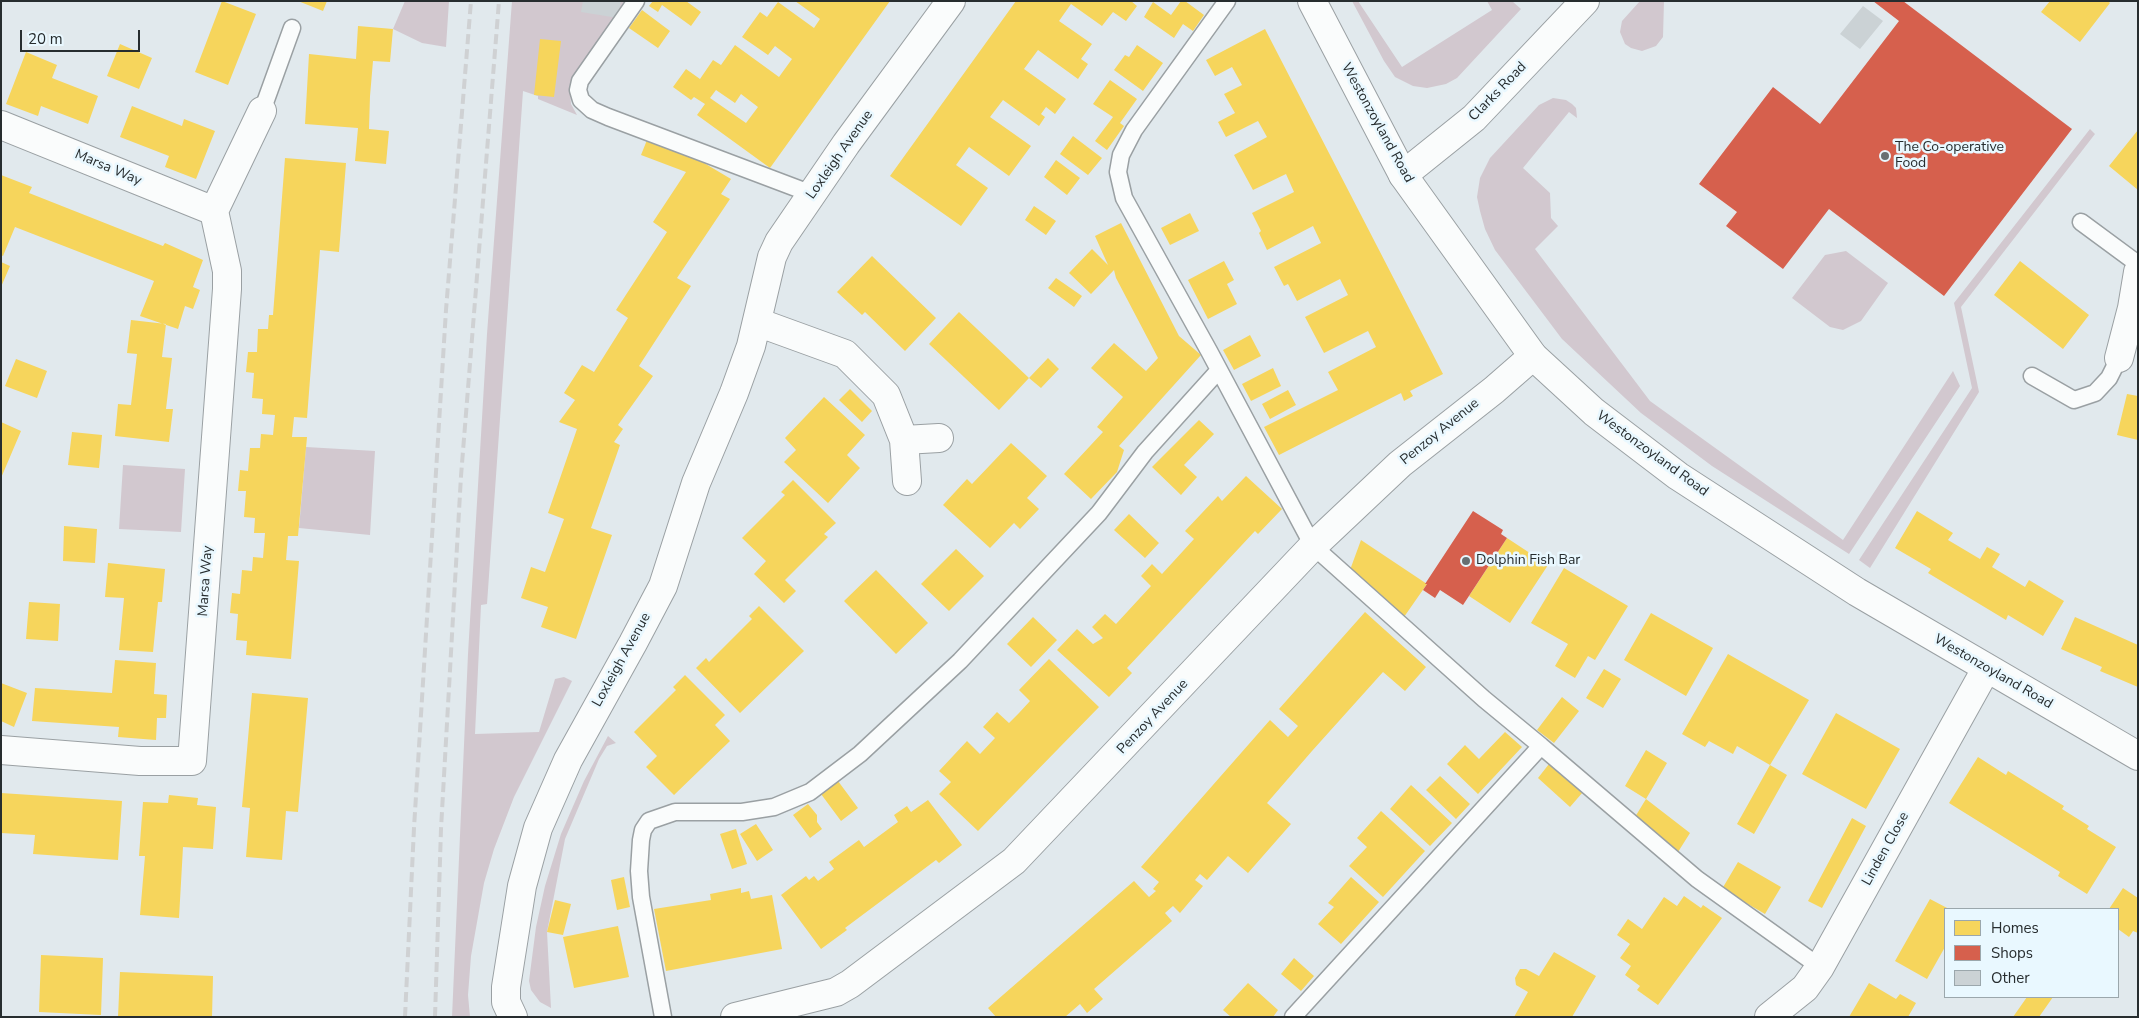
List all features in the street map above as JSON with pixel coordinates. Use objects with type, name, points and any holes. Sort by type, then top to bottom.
[{"type":"street","name":"Loxleigh Avenue","points":[[510,1010],[506,987],[522,886],[538,828],[568,760],[663,586],[696,483],[734,393],[758,322],[772,257],[779,242],[812,194],[951,1]]},
{"type":"street","name":"Westonzoyland Road","points":[[1312,1],[1403,175],[1533,356],[1594,412],[1678,476],[1857,592],[2138,756]]},
{"type":"street","name":"Clarks Road","points":[[1403,175],[1474,118],[1585,1]]},
{"type":"street","points":[[214,211],[262,111]]},
{"type":"street","name":"Marsa Way","points":[[1,125],[214,211],[227,271],[192,761],[140,761],[1,750]]},
{"type":"street","points":[[2119,358],[2132,308],[2138,272]]},
{"type":"street","points":[[758,322],[845,354],[886,395],[904,440],[907,481]]},
{"type":"street","name":"Penzoy Avenue","points":[[735,1017],[829,994],[850,984],[1014,860],[1313,546],[1400,464],[1494,390],[1533,356]]},
{"type":"street","points":[[904,440],[939,438]]},
{"type":"street","name":"Linden Close","points":[[1769,1017],[1805,988],[1820,967],[1986,669]]},
{"type":"lane","points":[[636,1],[580,81],[578,90],[581,100],[592,110],[608,117],[812,194]]},
{"type":"lane","points":[[1227,1],[1134,130],[1121,155],[1118,172],[1124,198],[1137,224],[1219,370],[1313,546],[1476,692],[1696,879],[1820,967]]},
{"type":"lane","points":[[262,111],[292,28]]},
{"type":"lane","points":[[2080,222],[2138,264]]},
{"type":"lane","points":[[2032,376],[2074,400],[2095,393],[2109,378],[2119,358]]},
{"type":"lane","points":[[663,1017],[642,906],[639,870],[639,849],[643,830],[649,821],[675,812],[742,812],[774,807],[810,792],[860,754],[960,661],[1099,513],[1145,452],[1219,370]]},
{"type":"lane","points":[[1293,1017],[1540,746]]},
{"type":"shaded area","points":[[405,1],[449,1],[446,47],[422,43],[393,29]]},
{"type":"shaded area","points":[[512,1],[629,1],[574,75],[570,90],[571,104],[577,115],[538,99],[538,96],[523,91],[487,604],[481,605],[475,734],[539,732],[555,679],[564,677],[572,681],[514,797],[494,849],[484,883],[471,956],[468,995],[470,1017],[452,1017],[468,654],[487,334]]},
{"type":"shaded area","points":[[1352,1],[1358,1],[1402,67],[1492,10],[1487,1],[1512,1],[1521,9],[1457,78],[1446,84],[1427,88],[1413,86],[1395,77],[1384,61]]},
{"type":"shaded area","points":[[1640,1],[1664,1],[1663,37],[1656,46],[1642,51],[1625,44],[1620,32],[1622,21]]},
{"type":"shaded area","points":[[1553,98],[1566,100],[1572,104],[1576,108],[1577,118],[1569,112],[1523,168],[1550,193],[1551,218],[1558,226],[1535,249],[1650,401],[1843,540],[1953,371],[1960,386],[1849,554],[1712,466],[1641,413],[1562,339],[1495,250],[1485,229],[1477,197],[1480,178],[1490,158],[1539,105]]},
{"type":"shaded area","points":[[2090,129],[2095,134],[1961,307],[1979,392],[1870,568],[1859,560],[1972,388],[1954,303]]},
{"type":"shaded area","points":[[1846,251],[1888,283],[1861,321],[1843,330],[1830,327],[1792,298],[1825,255]]},
{"type":"shaded area","points":[[306,447],[375,451],[370,535],[299,528]]},
{"type":"shaded area","points":[[123,465],[185,469],[181,532],[119,529]]},
{"type":"shaded area","points":[[608,736],[616,743],[607,746],[599,759],[565,839],[547,932],[551,1008],[540,1002],[531,990],[529,981],[536,927],[545,886],[561,834],[584,781]]},
{"type":"building: Homes","points":[[222,1],[256,14],[228,85],[195,72]]},
{"type":"building: Homes","points":[[298,1],[327,1],[323,11]]},
{"type":"building: Homes","points":[[653,1],[686,1],[701,12],[691,26],[662,5],[658,12],[649,6]]},
{"type":"building: Homes","points":[[795,1],[890,1],[770,168],[697,115],[705,104],[694,97],[691,100],[673,87],[686,69],[700,79],[713,60],[721,65],[735,45],[779,77],[792,59],[775,46],[768,55],[742,37],[760,12],[767,17],[778,2],[814,28],[820,19]],"holes":[[[716,90],[735,103],[741,94],[758,107],[746,123],[710,98]]]},
{"type":"building: Homes","points":[[1016,1],[1131,1],[1137,6],[1126,21],[1113,12],[1102,26],[1071,4],[1059,21],[1092,44],[1081,59],[1088,64],[1078,79],[1038,50],[1024,69],[1066,99],[1055,114],[1046,107],[1041,114],[1045,117],[1039,126],[1003,100],[990,117],[1031,146],[1009,176],[969,147],[956,165],[988,188],[961,226],[890,176]]},
{"type":"building: Homes","points":[[1181,1],[1185,1],[1204,15],[1193,31],[1183,24],[1174,38],[1144,17],[1153,2],[1171,15]]},
{"type":"building: Homes","points":[[2050,1],[2108,1],[2110,3],[2080,42],[2041,12]]},
{"type":"building: Homes","points":[[642,10],[670,31],[658,48],[629,28]]},
{"type":"building: Homes","points":[[358,26],[393,29],[390,62],[373,61],[370,96],[369,129],[389,131],[386,164],[355,161],[358,128],[305,124],[309,54],[356,59]]},
{"type":"building: Homes","points":[[1265,29],[1443,374],[1410,391],[1413,396],[1404,401],[1401,393],[1279,455],[1264,427],[1338,390],[1328,372],[1376,347],[1368,331],[1324,353],[1305,317],[1348,295],[1340,279],[1297,301],[1288,284],[1284,286],[1274,267],[1321,243],[1313,226],[1267,250],[1259,233],[1261,231],[1252,213],[1294,192],[1286,174],[1253,190],[1234,155],[1267,137],[1258,121],[1226,137],[1218,122],[1235,113],[1224,94],[1242,85],[1232,67],[1215,76],[1206,60]]},
{"type":"building: Homes","points":[[540,39],[561,41],[554,97],[534,95]]},
{"type":"building: Homes","points":[[120,44],[152,58],[139,89],[107,76]]},
{"type":"building: Homes","points":[[1137,45],[1163,63],[1143,91],[1114,70],[1125,55],[1129,57]]},
{"type":"building: Homes","points":[[26,52],[57,65],[52,78],[98,96],[88,124],[41,106],[38,116],[6,104]]},
{"type":"building: Homes","points":[[1110,80],[1137,99],[1120,123],[1124,126],[1107,150],[1095,141],[1113,117],[1093,104]]},
{"type":"building: Homes","points":[[132,106],[182,126],[184,119],[215,131],[196,179],[165,167],[169,156],[120,137]]},
{"type":"building: Homes","points":[[2138,130],[2138,190],[2109,166]]},
{"type":"building: Homes","points":[[1073,136],[1102,158],[1088,175],[1060,154]]},
{"type":"building: Homes","points":[[647,140],[704,163],[731,179],[721,194],[730,199],[677,278],[691,286],[639,366],[653,376],[618,425],[623,429],[614,442],[620,445],[591,528],[612,535],[576,639],[541,627],[548,607],[521,598],[531,567],[545,572],[564,519],[548,513],[577,429],[559,422],[575,400],[564,393],[582,365],[594,372],[628,318],[616,310],[667,232],[653,222],[686,172],[641,155]]},
{"type":"building: Homes","points":[[285,158],[346,163],[339,252],[320,250],[307,418],[294,417],[292,437],[307,437],[298,536],[288,536],[286,560],[299,561],[291,659],[246,655],[247,641],[236,640],[238,614],[230,613],[232,593],[240,594],[242,570],[252,571],[253,557],[263,558],[265,533],[254,533],[255,518],[244,517],[246,491],[238,491],[240,470],[248,471],[250,448],[260,448],[261,434],[273,435],[275,415],[262,414],[263,399],[252,398],[254,373],[246,372],[248,352],[257,352],[258,329],[268,329],[269,315],[273,315]]},
{"type":"building: Homes","points":[[1056,160],[1080,178],[1067,195],[1044,177]]},
{"type":"building: Homes","points":[[1,175],[32,187],[29,193],[163,246],[165,243],[203,260],[193,287],[200,290],[193,309],[185,306],[178,329],[140,316],[154,281],[15,227],[3,256],[1,255]]},
{"type":"building: Homes","points":[[1034,206],[1056,221],[1046,235],[1025,220]]},
{"type":"building: Homes","points":[[1190,213],[1199,231],[1170,245],[1161,228]]},
{"type":"building: Homes","points":[[1121,223],[1179,336],[1201,355],[1119,446],[1124,450],[1117,472],[1091,499],[1064,474],[1103,432],[1097,427],[1123,397],[1091,368],[1114,343],[1146,371],[1158,358],[1116,278],[1114,270],[1091,294],[1069,273],[1092,249],[1108,265],[1095,236]]},
{"type":"building: Homes","points":[[872,256],[936,318],[905,351],[865,312],[862,315],[837,292]]},
{"type":"building: Homes","points":[[1224,261],[1234,280],[1227,284],[1237,304],[1208,319],[1188,280]]},
{"type":"building: Homes","points":[[2020,261],[2089,315],[2063,349],[1994,295]]},
{"type":"building: Homes","points":[[1,262],[10,266],[1,287]]},
{"type":"building: Homes","points":[[1056,278],[1082,296],[1074,307],[1048,288]]},
{"type":"building: Homes","points":[[959,312],[1029,378],[999,410],[929,344]]},
{"type":"building: Homes","points":[[131,320],[166,324],[162,357],[172,358],[166,409],[173,409],[169,442],[115,436],[118,404],[131,405],[137,354],[127,353]]},
{"type":"building: Homes","points":[[1250,335],[1261,356],[1234,370],[1223,350]]},
{"type":"building: Homes","points":[[1048,358],[1059,369],[1041,388],[1029,378]]},
{"type":"building: Homes","points":[[16,359],[47,371],[37,398],[5,386]]},
{"type":"building: Homes","points":[[1273,368],[1281,386],[1251,401],[1242,384]]},
{"type":"building: Homes","points":[[850,389],[872,411],[862,422],[839,400]]},
{"type":"building: Homes","points":[[1288,390],[1296,405],[1270,419],[1262,404]]},
{"type":"building: Homes","points":[[2127,394],[2138,396],[2138,440],[2117,435]]},
{"type":"building: Homes","points":[[824,397],[865,435],[847,455],[860,468],[828,503],[784,462],[796,450],[785,438]]},
{"type":"building: Homes","points":[[1199,420],[1214,434],[1184,465],[1197,477],[1181,495],[1152,467]]},
{"type":"building: Homes","points":[[1,422],[21,431],[1,478]]},
{"type":"building: Homes","points":[[72,432],[102,435],[99,468],[68,465]]},
{"type":"building: Homes","points":[[1011,443],[1047,476],[1027,498],[1039,509],[1020,529],[1014,523],[990,548],[943,505],[967,479],[972,484]]},
{"type":"building: Homes","points":[[1246,476],[1282,509],[1258,534],[1255,531],[1127,668],[1132,673],[1109,697],[1057,650],[1077,629],[1093,644],[1103,638],[1092,627],[1105,614],[1116,624],[1151,586],[1141,576],[1152,564],[1162,574],[1194,539],[1185,531],[1218,496],[1222,501]]},
{"type":"building: Homes","points":[[793,480],[836,523],[824,534],[828,537],[785,580],[796,591],[784,603],[754,574],[766,561],[742,538],[785,495],[781,492]]},
{"type":"building: Homes","points":[[1917,511],[1953,533],[1948,540],[1980,559],[1987,547],[2000,554],[1992,567],[2025,587],[2029,580],[2064,601],[2043,636],[2008,615],[2006,620],[1928,573],[1931,569],[1895,548]]},
{"type":"building: Homes","points":[[1129,514],[1159,543],[1145,558],[1114,530]]},
{"type":"building: Homes","points":[[64,526],[97,529],[95,563],[63,561]]},
{"type":"building: Homes","points":[[1507,538],[1548,565],[1510,623],[1469,596]]},
{"type":"building: Homes","points":[[1361,540],[1427,584],[1404,617],[1350,570]]},
{"type":"building: Homes","points":[[956,549],[984,576],[949,611],[921,584]]},
{"type":"building: Homes","points":[[108,563],[165,569],[162,602],[158,602],[153,652],[119,650],[124,598],[105,597]]},
{"type":"building: Homes","points":[[1564,568],[1628,606],[1595,660],[1588,656],[1575,678],[1555,666],[1568,644],[1531,623]]},
{"type":"building: Homes","points":[[876,570],[928,623],[896,654],[844,601]]},
{"type":"building: Homes","points":[[29,602],[60,604],[58,641],[26,639]]},
{"type":"building: Homes","points":[[759,606],[804,651],[740,713],[696,668],[706,658],[709,662],[752,619],[749,616]]},
{"type":"building: Homes","points":[[1365,612],[1426,667],[1405,691],[1383,672],[1267,803],[1291,824],[1248,873],[1228,856],[1207,880],[1200,874],[1195,880],[1203,886],[1180,913],[1173,906],[1165,913],[1172,921],[1094,989],[1103,999],[1087,1013],[1080,1004],[1065,1017],[996,1017],[988,1008],[1134,881],[1149,897],[1156,891],[1153,889],[1159,882],[1141,867],[1270,720],[1288,737],[1298,726],[1279,709]]},
{"type":"building: Homes","points":[[1651,613],[1713,648],[1686,696],[1624,660]]},
{"type":"building: Homes","points":[[1033,617],[1057,640],[1031,667],[1007,644]]},
{"type":"building: Homes","points":[[2075,617],[2138,645],[2138,687],[2100,671],[2102,667],[2061,649]]},
{"type":"building: Homes","points":[[1728,654],[1809,700],[1770,765],[1737,746],[1733,754],[1709,741],[1705,747],[1682,734]]},
{"type":"building: Homes","points":[[1049,659],[1099,707],[978,831],[939,794],[951,782],[939,771],[967,741],[980,754],[995,738],[983,727],[997,712],[1009,723],[1019,713],[1030,701],[1019,690]]},
{"type":"building: Homes","points":[[115,660],[156,663],[154,694],[167,695],[166,718],[157,718],[156,740],[118,737],[119,727],[32,721],[35,688],[112,693]]},
{"type":"building: Homes","points":[[1604,669],[1621,679],[1603,708],[1586,698]]},
{"type":"building: Homes","points":[[685,675],[725,715],[715,725],[730,741],[674,795],[646,767],[657,756],[634,732],[676,690],[673,687]]},
{"type":"building: Homes","points":[[1,683],[27,693],[14,727],[1,721]]},
{"type":"building: Homes","points":[[252,693],[308,698],[298,812],[286,811],[282,860],[246,857],[250,808],[242,807]]},
{"type":"building: Homes","points":[[1562,697],[1579,711],[1554,743],[1537,730]]},
{"type":"building: Homes","points":[[1836,713],[1900,749],[1866,809],[1802,774]]},
{"type":"building: Homes","points":[[1505,732],[1522,747],[1478,794],[1447,764],[1465,745],[1479,759]]},
{"type":"building: Homes","points":[[1646,750],[1667,763],[1646,799],[1625,786]]},
{"type":"building: Homes","points":[[1978,757],[2006,775],[2008,771],[2064,806],[2062,809],[2089,826],[2087,829],[2116,847],[2087,894],[2058,876],[2060,872],[1949,803]]},
{"type":"building: Homes","points":[[1549,764],[1583,792],[1570,807],[1538,778]]},
{"type":"building: Homes","points":[[1770,765],[1787,775],[1754,834],[1737,824]]},
{"type":"building: Homes","points":[[1440,776],[1470,804],[1456,819],[1426,790]]},
{"type":"building: Homes","points":[[838,781],[858,808],[841,821],[821,794]]},
{"type":"building: Homes","points":[[1411,785],[1452,823],[1430,846],[1390,809]]},
{"type":"building: Homes","points":[[1,793],[122,801],[118,860],[33,854],[35,835],[1,833]]},
{"type":"building: Homes","points":[[169,795],[198,798],[197,805],[216,807],[213,849],[183,847],[179,918],[140,915],[145,856],[139,856],[143,802],[168,803]]},
{"type":"building: Homes","points":[[1646,799],[1690,833],[1678,852],[1635,817]]},
{"type":"building: Homes","points":[[928,800],[962,845],[939,863],[936,860],[845,928],[847,930],[821,949],[781,895],[806,876],[809,880],[814,876],[818,881],[834,869],[829,862],[859,840],[864,847],[898,822],[894,815],[907,806],[911,812]]},
{"type":"building: Homes","points":[[808,804],[817,815],[817,822],[822,829],[810,838],[793,815]]},
{"type":"building: Homes","points":[[1381,811],[1425,851],[1383,897],[1349,866],[1367,847],[1357,838]]},
{"type":"building: Homes","points":[[1852,818],[1866,826],[1822,908],[1808,901]]},
{"type":"building: Homes","points":[[756,824],[773,850],[757,861],[740,834]]},
{"type":"building: Homes","points":[[736,829],[747,864],[732,869],[720,834]]},
{"type":"building: Homes","points":[[1738,862],[1781,887],[1765,914],[1722,889]]},
{"type":"building: Homes","points":[[624,877],[630,907],[617,910],[611,880]]},
{"type":"building: Homes","points":[[1351,877],[1379,902],[1341,944],[1318,924],[1334,907],[1328,903]]},
{"type":"building: Homes","points":[[741,888],[741,893],[749,891],[751,899],[772,895],[782,949],[666,971],[654,909],[711,900],[710,894]]},
{"type":"building: Homes","points":[[2123,888],[2138,898],[2138,933],[2133,931],[2129,937],[2119,930],[2119,908],[2110,908]]},
{"type":"building: Homes","points":[[1684,896],[1701,908],[1703,905],[1722,918],[1658,1005],[1637,990],[1640,986],[1625,975],[1631,966],[1620,958],[1630,944],[1617,935],[1628,919],[1642,929],[1664,897],[1677,906]]},
{"type":"building: Homes","points":[[1930,899],[1947,908],[1944,908],[1944,949],[1927,979],[1895,961]]},
{"type":"building: Homes","points":[[555,900],[571,904],[563,935],[547,932]]},
{"type":"building: Homes","points":[[618,926],[629,977],[574,988],[563,937]]},
{"type":"building: Homes","points":[[1554,952],[1596,976],[1572,1017],[1514,1017],[1528,992],[1516,985],[1515,978],[1520,969],[1526,969],[1539,976]]},
{"type":"building: Homes","points":[[41,955],[103,958],[101,1015],[39,1012]]},
{"type":"building: Homes","points":[[1294,958],[1314,976],[1301,991],[1281,974]]},
{"type":"building: Homes","points":[[120,972],[213,976],[212,1017],[118,1017]]},
{"type":"building: Homes","points":[[1248,983],[1278,1010],[1273,1017],[1231,1017],[1223,1010]]},
{"type":"building: Homes","points":[[1869,983],[1896,999],[1900,994],[1916,1003],[1908,1017],[1849,1017]]},
{"type":"building: Homes","points":[[2026,998],[2052,998],[2039,1017],[2013,1017]]},
{"type":"building: Shops","name":"The Co-operative Food","points":[[1873,1],[1903,1],[2072,129],[1944,296],[1829,209],[1783,269],[1726,226],[1737,212],[1699,184],[1773,87],[1820,124],[1899,21]]},
{"type":"building: Shops","name":"Dolphin Fish Bar","points":[[1473,511],[1503,530],[1501,534],[1507,538],[1463,605],[1440,590],[1435,598],[1423,590],[1427,584],[1425,584]]},
{"type":"building: Other","points":[[583,1],[621,1],[618,18],[581,12]]},
{"type":"building: Other","points":[[1863,6],[1883,21],[1860,49],[1840,34]]},
{"type":"railway","points":[[405,1017],[414,828],[446,310],[471,1]]},
{"type":"railway","points":[[435,1017],[441,829],[461,476],[499,1]]},
{"type":"place","name":"The Co-operative Food","points":[[1885,156]]},
{"type":"place","name":"Dolphin Fish Bar","points":[[1466,561]]}]
